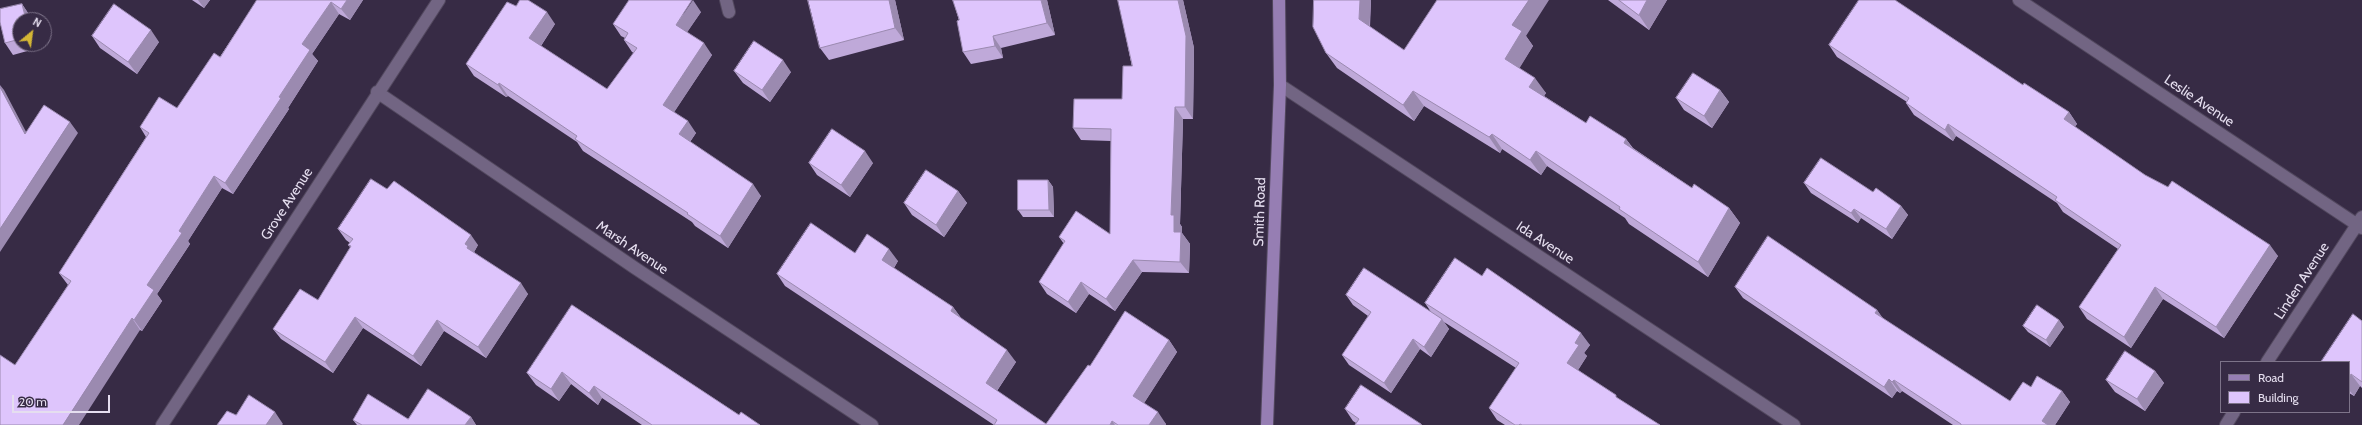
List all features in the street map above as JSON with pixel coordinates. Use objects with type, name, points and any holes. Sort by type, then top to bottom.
[{"type":"main road","name":"Smith Road","points":[[1267,425],[1280,86],[1279,0]]},
{"type":"street","name":"Grove Avenue","points":[[162,425],[377,92],[439,0]]},
{"type":"street","name":"Leslie Avenue","points":[[2019,0],[2360,223]]},
{"type":"street","name":"Ida Avenue","points":[[1280,86],[1794,425]]},
{"type":"street","name":"Marsh Avenue","points":[[377,92],[635,268],[872,425]]},
{"type":"street","name":"Linden Avenue","points":[[2268,361],[2360,223]]},
{"type":"street","points":[[2226,425],[2233,413]]},
{"type":"building","points":[[257,0],[347,0],[341,9],[331,2],[302,44],[310,50],[279,97],[281,98],[225,183],[214,176],[179,231],[182,233],[147,285],[154,290],[134,320],[132,318],[63,425],[0,425],[0,355],[15,365],[71,281],[59,273],[149,133],[140,127],[159,97],[177,108],[214,53],[220,57]]},
{"type":"building","points":[[520,0],[528,0],[547,12],[529,38],[607,89],[637,48],[624,40],[628,33],[613,24],[629,0],[692,0],[676,25],[704,43],[663,105],[688,121],[679,134],[753,184],[720,236],[687,214],[688,213],[575,139],[577,136],[499,83],[498,85],[466,64],[507,2],[516,6]]},
{"type":"building","points":[[808,0],[889,0],[895,28],[820,48]]},
{"type":"building","points":[[953,0],[1041,0],[1047,23],[993,36],[995,46],[963,52],[957,21],[959,20]]},
{"type":"building","points":[[1118,0],[1178,0],[1186,36],[1185,107],[1175,107],[1171,215],[1174,215],[1174,232],[1181,232],[1180,262],[1133,260],[1106,299],[1081,282],[1068,302],[1039,282],[1065,241],[1059,237],[1076,211],[1110,234],[1111,129],[1073,128],[1074,99],[1122,99],[1123,66],[1132,66]]},
{"type":"building","points":[[1314,0],[1360,0],[1359,19],[1404,50],[1437,0],[1529,0],[1512,25],[1522,31],[1505,59],[1535,78],[1529,87],[1586,123],[1590,116],[1626,139],[1624,143],[1692,188],[1694,184],[1729,208],[1698,262],[1619,209],[1620,207],[1536,151],[1530,160],[1492,134],[1489,137],[1413,91],[1403,105],[1326,53],[1313,27]]},
{"type":"building","points":[[1619,0],[1647,0],[1639,15]]},
{"type":"building","points":[[1859,0],[1895,0],[2023,85],[2024,83],[2069,112],[2064,119],[2145,175],[2168,187],[2172,181],[2270,245],[2216,327],[2155,287],[2124,337],[2079,307],[2121,245],[2055,200],[2057,197],[1948,124],[1945,130],[1906,103],[1909,98],[1829,45]]},
{"type":"building","points":[[22,4],[24,12],[12,12],[12,41],[5,43],[0,22],[0,9]]},
{"type":"building","points":[[114,4],[151,30],[128,62],[92,36]]},
{"type":"building","points":[[754,41],[783,60],[762,90],[734,71]]},
{"type":"building","points":[[1693,73],[1720,90],[1704,116],[1676,98]]},
{"type":"building","points":[[0,87],[25,134],[44,105],[70,122],[0,229]]},
{"type":"building","points":[[832,129],[865,151],[841,185],[809,163]]},
{"type":"building","points":[[1821,158],[1873,192],[1876,188],[1901,206],[1886,229],[1854,209],[1851,213],[1804,183]]},
{"type":"building","points":[[926,170],[958,191],[936,225],[904,203]]},
{"type":"building","points":[[371,179],[387,189],[394,181],[471,235],[465,244],[468,246],[467,248],[521,283],[478,347],[437,320],[413,356],[355,317],[325,362],[273,329],[300,289],[318,300],[351,246],[348,245],[353,239],[338,229]]},
{"type":"building","points":[[1018,180],[1048,180],[1049,210],[1018,210]]},
{"type":"building","points":[[811,223],[855,253],[867,234],[889,249],[882,260],[953,307],[951,311],[1007,350],[986,383],[1046,424],[1088,365],[1090,366],[1125,311],[1169,340],[1133,396],[1158,412],[1149,425],[1118,425],[1112,421],[1110,425],[994,425],[997,420],[777,274]]},
{"type":"building","points":[[1768,236],[1877,310],[1875,313],[2010,401],[2023,382],[2031,387],[2037,376],[2062,391],[2042,421],[2048,425],[1961,425],[1894,380],[1892,382],[1889,379],[1884,387],[1735,287]]},
{"type":"building","points":[[1455,258],[1482,276],[1487,268],[1581,333],[1575,343],[1579,345],[1567,363],[1660,425],[1515,425],[1489,408],[1519,363],[1425,303]]},
{"type":"building","points":[[1364,268],[1442,319],[1424,347],[1413,339],[1384,383],[1342,355],[1371,312],[1346,295]]},
{"type":"building","points":[[572,305],[739,415],[741,412],[760,425],[652,425],[594,386],[589,393],[562,372],[551,389],[527,373]]},
{"type":"building","points":[[2037,305],[2059,320],[2046,340],[2023,326]]},
{"type":"building","points":[[2353,314],[2362,321],[2362,382],[2351,374],[2350,376],[2350,361],[2322,361]]},
{"type":"building","points":[[2125,351],[2155,371],[2137,399],[2106,380]]},
{"type":"building","points":[[1361,385],[1421,425],[1355,425],[1359,419],[1345,409]]},
{"type":"building","points":[[428,389],[471,417],[465,425],[362,425],[353,420],[368,394],[408,419]]},
{"type":"building","points":[[249,395],[275,412],[266,425],[217,425],[227,411],[236,415]]}]
